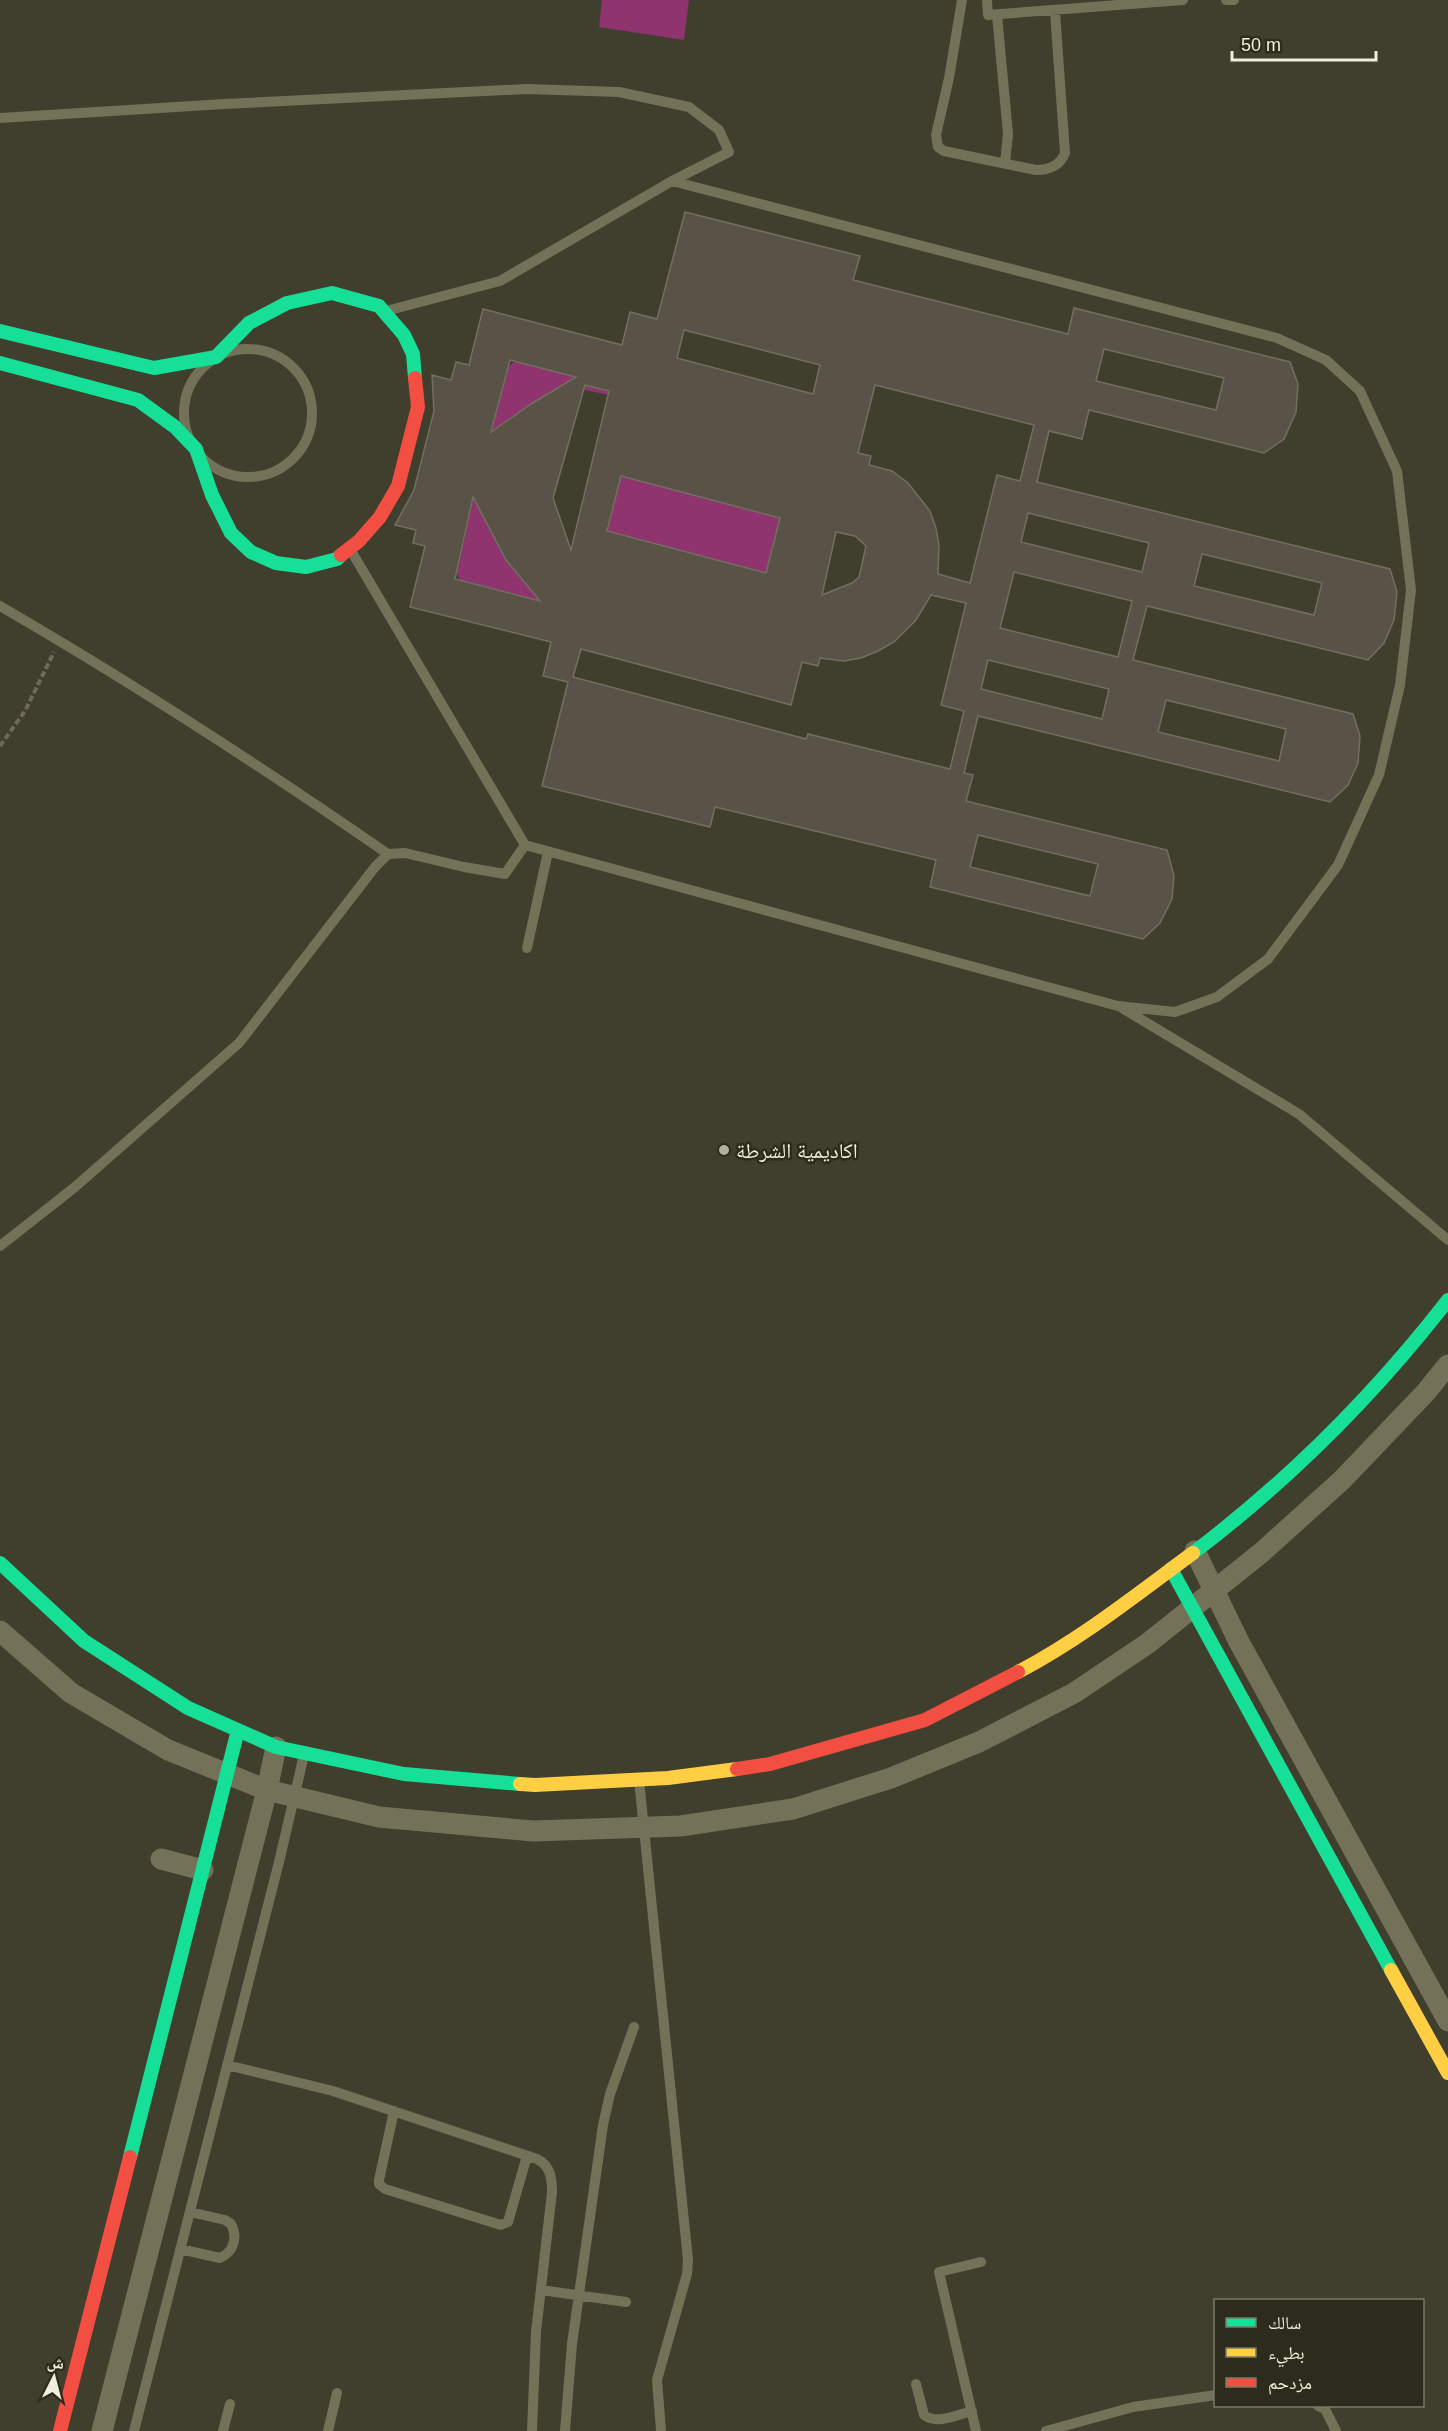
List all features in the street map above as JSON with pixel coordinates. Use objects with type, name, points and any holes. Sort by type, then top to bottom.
[{"type":"street","points":[[0,331],[154,368],[216,357],[249,323],[286,303],[332,293],[379,306],[404,335],[413,354],[418,408],[398,486],[380,518],[337,559],[306,567],[276,563],[250,552],[231,533],[212,495],[196,449],[176,427],[138,400],[0,363]]},
{"type":"street","points":[[0,1563],[84,1641],[188,1708],[276,1747],[404,1774],[523,1784],[668,1778],[770,1764],[926,1720],[1051,1655],[1219,1533],[1316,1448],[1413,1345],[1448,1300]]},
{"type":"street","points":[[0,1631],[71,1694],[168,1750],[267,1790],[379,1817],[533,1832],[681,1826],[793,1809],[902,1773],[979,1742],[1074,1693],[1147,1644],[1261,1553],[1342,1480],[1426,1392],[1448,1365]]},
{"type":"street","points":[[1195,1551],[1239,1642],[1448,2021]]},
{"type":"street","points":[[1171,1569],[1448,2073]]},
{"type":"street","points":[[60,2431],[238,1730]]},
{"type":"street","points":[[102,2431],[267,1790],[276,1747]]},
{"type":"street","points":[[161,1859],[203,1870]]},
{"type":"lane","points":[[962,0],[936,142],[944,151],[1044,170],[1060,163],[1065,153],[1055,12]]},
{"type":"lane","points":[[987,0],[988,15],[1055,12],[1183,0]]},
{"type":"lane","points":[[1226,0],[1234,0]]},
{"type":"lane","points":[[997,15],[1008,134],[1005,164]]},
{"type":"lane","points":[[0,118],[527,89],[619,92],[689,107],[719,130],[729,152],[672,181],[500,281],[383,311]]},
{"type":"lane","points":[[350,549],[525,846],[1118,1006],[1175,1012],[1217,997],[1268,959],[1338,865],[1379,775],[1400,685],[1411,590],[1398,471],[1360,391],[1326,360],[1277,339],[672,181]]},
{"type":"lane","points":[[257,349],[284,357],[302,376],[313,402],[313,428],[300,452],[281,470],[253,478],[227,475],[203,460],[189,438],[183,411],[190,385],[205,362],[216,357],[231,350],[257,349]]},
{"type":"lane","points":[[0,606],[59,640],[283,781],[388,854]]},
{"type":"lane","points":[[0,1246],[75,1187],[239,1043],[375,867],[388,854],[405,852],[464,867],[505,874],[525,846]]},
{"type":"lane","points":[[527,948],[548,852]]},
{"type":"lane","points":[[1118,1006],[1299,1114],[1448,1240]]},
{"type":"lane","points":[[134,2431],[279,1862],[304,1754]]},
{"type":"lane","points":[[639,1780],[688,2260],[687,2274],[657,2380],[661,2431]]},
{"type":"lane","points":[[565,2431],[579,2295],[603,2125],[610,2094],[634,2027]]},
{"type":"lane","points":[[227,2065],[333,2091],[527,2156],[543,2162],[548,2167],[552,2178],[552,2192],[536,2332],[532,2431]]},
{"type":"lane","points":[[394,2111],[379,2180],[379,2184],[385,2189],[501,2226],[508,2222],[527,2156]]},
{"type":"lane","points":[[180,2249],[220,2258],[230,2252],[233,2245],[235,2236],[231,2224],[225,2220],[190,2212]]},
{"type":"lane","points":[[976,2431],[939,2272],[981,2262]]},
{"type":"lane","points":[[541,2290],[626,2302]]},
{"type":"lane","points":[[916,2384],[924,2415],[927,2418],[940,2419],[972,2411]]},
{"type":"lane","points":[[328,2431],[337,2393]]},
{"type":"lane","points":[[1046,2431],[1133,2407],[1214,2395]]},
{"type":"lane","points":[[223,2431],[230,2404]]},
{"type":"lane","points":[[1320,2407],[1324,2409],[1336,2431]]},
{"type":"path","points":[[0,746],[25,711],[59,640]]},
{"type":"shaded area","points":[[602,0],[689,0],[684,40],[599,27]]},
{"type":"shaded area","points":[[515,361],[611,386],[609,395],[580,389],[491,434],[509,366]]},
{"type":"shaded area","points":[[621,476],[780,518],[766,573],[607,531]]},
{"type":"shaded area","points":[[473,499],[481,500],[487,525],[506,560],[516,572],[533,581],[558,606],[460,580],[457,574]]},
{"type":"building","points":[[685,212],[860,256],[853,280],[1068,334],[1074,308],[1290,362],[1298,384],[1296,412],[1284,439],[1264,453],[1089,410],[1082,439],[1049,431],[1037,482],[1390,569],[1397,592],[1394,620],[1384,643],[1368,660],[1147,606],[1133,660],[1353,714],[1360,736],[1358,763],[1348,785],[1330,802],[978,716],[964,773],[973,775],[966,801],[1167,850],[1174,876],[1172,899],[1160,923],[1143,939],[930,887],[936,860],[715,807],[710,827],[542,786],[568,682],[543,676],[551,642],[410,607],[425,546],[413,543],[416,530],[395,525],[414,490],[434,411],[432,375],[451,380],[456,362],[469,365],[483,309],[622,345],[630,312],[657,319]],"holes":[[[684,330],[820,365],[813,394],[677,358]],[[1104,349],[1224,378],[1216,410],[1096,381]],[[510,360],[576,377],[531,404],[491,432]],[[585,385],[609,391],[571,550],[553,498]],[[875,385],[1034,425],[1020,481],[997,475],[970,583],[938,574],[939,545],[930,511],[908,483],[892,471],[869,465],[871,456],[858,453]],[[621,476],[780,518],[766,573],[607,531]],[[473,497],[506,560],[540,601],[455,579]],[[1028,513],[1149,543],[1142,572],[1021,542]],[[836,532],[855,536],[866,546],[859,577],[852,583],[822,595]],[[1202,554],[1322,583],[1314,615],[1194,586]],[[1014,572],[1132,601],[1118,657],[1000,628]],[[931,595],[966,603],[941,705],[964,711],[950,769],[808,734],[806,739],[573,677],[581,649],[791,705],[802,662],[818,666],[820,658],[844,661],[861,658],[894,642],[916,620]],[[988,660],[1109,689],[1102,719],[981,689]],[[1166,700],[1286,729],[1279,761],[1158,732]],[[978,835],[1098,864],[1090,896],[970,867]]]},
{"type":"traffic: fast","points":[[0,331],[154,368],[216,357],[249,323],[287,303],[332,293],[379,306],[404,335],[413,354],[415,378]]},
{"type":"traffic: fast","points":[[0,363],[138,400],[175,427],[196,449],[212,495],[231,533],[251,552],[276,563],[306,567],[337,559],[341,555]]},
{"type":"traffic: fast","points":[[1193,1553],[1263,1496],[1329,1435],[1391,1369],[1448,1300]]},
{"type":"traffic: fast","points":[[0,1563],[84,1641],[188,1708],[276,1747],[404,1774],[520,1784]]},
{"type":"traffic: fast","points":[[1171,1569],[1391,1970]]},
{"type":"traffic: fast","points":[[130,2157],[238,1730]]},
{"type":"traffic: slow","points":[[1018,1672],[1086,1631],[1193,1553]]},
{"type":"traffic: slow","points":[[520,1784],[668,1778],[737,1769]]},
{"type":"traffic: slow","points":[[1391,1970],[1448,2073]]},
{"type":"traffic: jam","points":[[341,555],[359,541],[380,517],[398,486],[418,407],[415,378]]},
{"type":"traffic: jam","points":[[737,1769],[770,1764],[925,1720],[1018,1672]]},
{"type":"traffic: jam","points":[[60,2431],[130,2157]]},
{"type":"place","name":"اكاديمية الشرطة","points":[[724,1150]]}]
